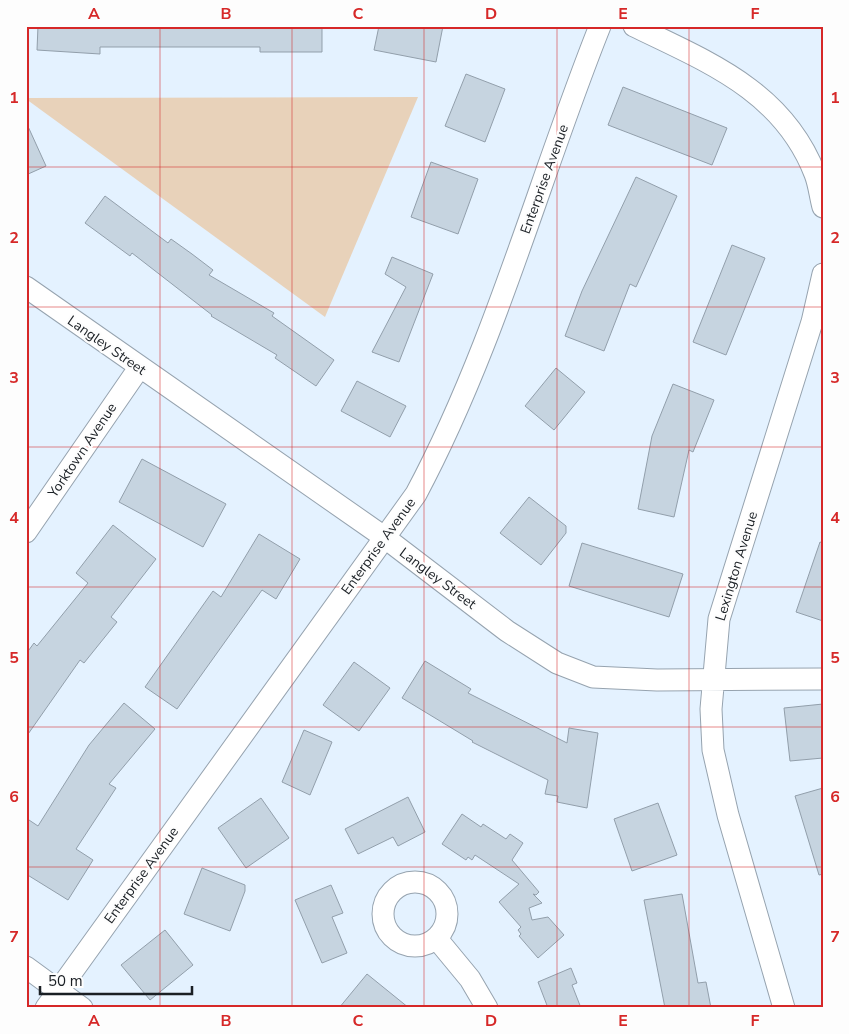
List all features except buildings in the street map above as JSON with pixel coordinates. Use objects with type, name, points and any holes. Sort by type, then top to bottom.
[{"type":"street","name":"Enterprise Avenue","points":[[46,1008],[416,494],[442,445],[481,351],[600,26]]},
{"type":"street","points":[[634,26],[727,72],[763,98],[795,135],[815,174],[823,207]]},
{"type":"street","name":"Lexington Avenue","points":[[784,1008],[728,815],[713,750],[711,709],[719,619],[812,322],[823,274]]},
{"type":"street","name":"Langley Street","points":[[26,287],[139,368],[384,537],[507,630],[557,663],[594,677],[714,680],[823,679]]},
{"type":"street","name":"Yorktown Avenue","points":[[26,532],[139,368]]},
{"type":"street","points":[[437,939],[470,979],[487,1008]]},
{"type":"street","points":[[26,967],[82,1008]]},
{"type":"shaded area","points":[[418,97],[325,317],[26,99],[26,98]]}]
